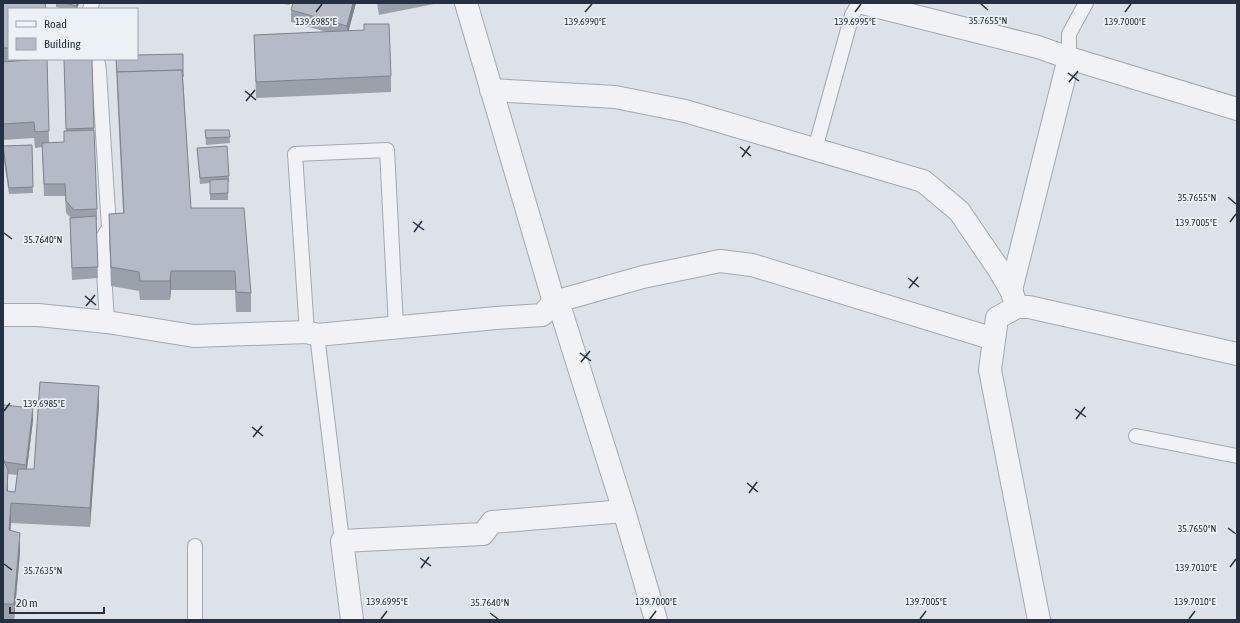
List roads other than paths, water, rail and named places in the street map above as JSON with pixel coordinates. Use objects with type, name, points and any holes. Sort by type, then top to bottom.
[{"type":"street","points":[[466,3],[554,302],[562,314],[624,510],[656,620]]},
{"type":"street","points":[[863,3],[938,12],[1069,58],[1237,109]]},
{"type":"street","points":[[1039,620],[990,370],[997,318],[1014,298],[1069,58]]},
{"type":"street","points":[[491,90],[615,97],[685,111],[923,181],[959,211],[998,268],[1014,298],[1029,306],[1237,354]]},
{"type":"street","points":[[3,315],[38,315],[107,322],[194,336],[312,334],[542,315],[554,302],[643,277],[720,261],[752,265],[994,339]]},
{"type":"street","points":[[352,620],[342,540],[483,534],[492,522],[624,510]]},
{"type":"lane","points":[[815,150],[852,16],[859,3]]},
{"type":"lane","points":[[1069,58],[1069,34],[1086,3]]},
{"type":"lane","points":[[97,60],[108,228],[102,239],[107,322]]},
{"type":"lane","points":[[342,540],[312,334],[295,154],[387,150],[396,327]]},
{"type":"lane","points":[[1136,436],[1237,456]]},
{"type":"lane","points":[[195,546],[195,620]]}]
